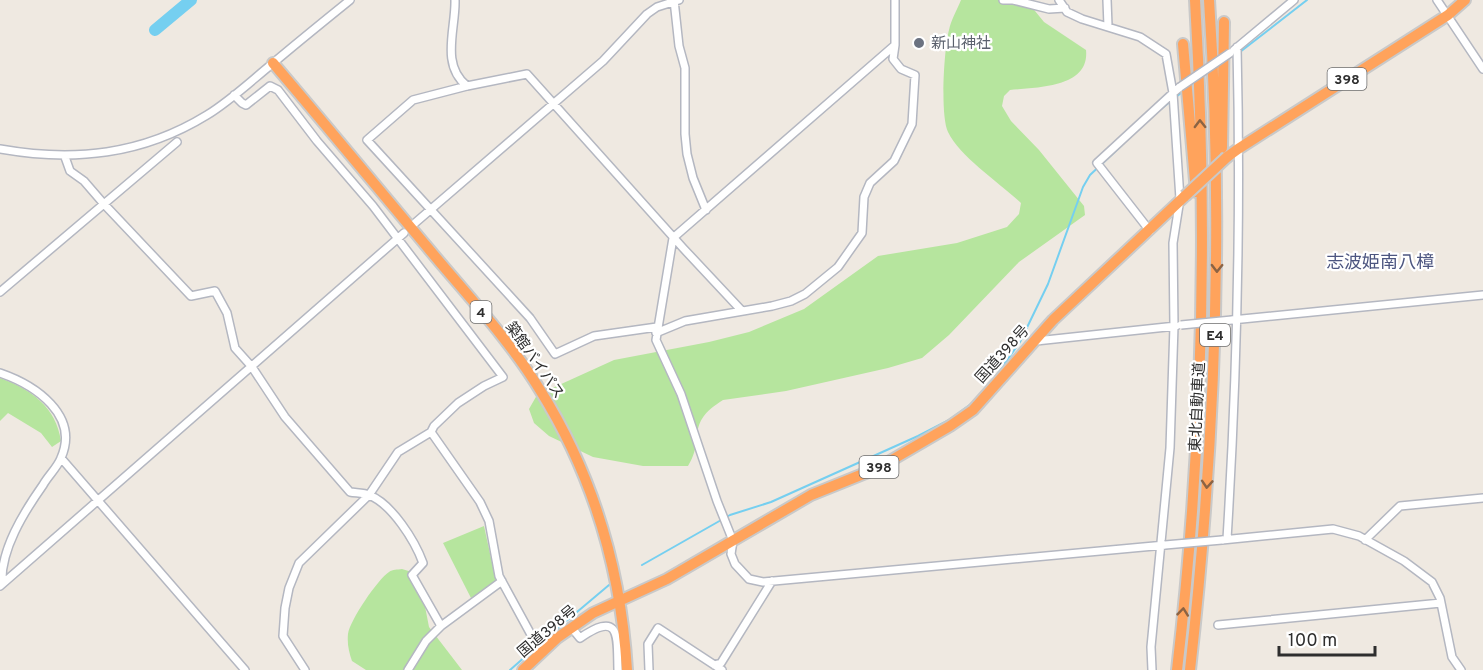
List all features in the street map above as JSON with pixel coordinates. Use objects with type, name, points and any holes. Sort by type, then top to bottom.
[{"type":"highway","name":"東北自動車道","points":[[1177,670],[1189,551],[1198,416],[1202,255],[1201,136],[1195,0]]},
{"type":"highway","name":"東北自動車道","points":[[1190,670],[1203,551],[1212,417],[1217,238],[1209,0]]},
{"type":"highway","name":"国道398号","points":[[523,670],[539,650],[593,613],[668,579],[811,495],[878,468],[973,410],[1053,320],[1227,157],[1448,15],[1466,0]]},
{"type":"highway","points":[[1217,238],[1221,192],[1224,22]]},
{"type":"highway","points":[[1183,44],[1202,255]]},
{"type":"highway","name":"築館バイパス","points":[[273,63],[492,324],[540,389],[574,453],[595,503],[610,553],[619,601],[627,670]]},
{"type":"street","points":[[0,149],[28,154],[65,156],[106,153],[141,145],[209,114],[350,0]]},
{"type":"street","points":[[455,0],[456,16],[450,40],[450,52],[457,75],[468,86]]},
{"type":"street","points":[[416,223],[603,61],[647,14],[657,7],[676,0],[686,96],[687,154],[693,178],[706,210]]},
{"type":"street","points":[[742,311],[673,238],[527,74],[413,100],[367,140],[530,318],[555,354],[594,336],[656,330],[685,321],[772,306],[791,301],[805,294],[838,267],[862,233],[864,197],[870,183],[894,160],[912,124],[915,75],[901,69],[894,59],[896,0]]},
{"type":"street","points":[[1003,0],[1049,9],[1065,8]]},
{"type":"street","points":[[1059,0],[1067,12],[1082,20],[1140,37],[1166,54],[1173,98],[1182,197],[1173,243],[1178,326],[1162,545],[1151,647],[1152,670]]},
{"type":"street","points":[[1107,0],[1108,26]]},
{"type":"street","points":[[1150,231],[1097,162],[1120,140],[1173,98],[1180,87],[1230,53],[1294,0]]},
{"type":"street","points":[[1437,0],[1483,69]]},
{"type":"street","points":[[895,45],[673,238],[656,340],[681,394],[733,541],[731,554],[741,572],[749,579],[763,582],[1333,529],[1365,540],[1404,561],[1432,582],[1441,603],[1452,657],[1461,670]]},
{"type":"street","points":[[1225,539],[1234,320],[1238,149],[1237,47]]},
{"type":"street","points":[[234,95],[246,105],[267,88],[275,88],[373,206],[503,377],[458,403],[434,426],[431,432],[398,452],[369,495],[299,563],[285,608],[283,636],[305,670]]},
{"type":"street","points":[[0,292],[177,142]]},
{"type":"street","points":[[65,156],[70,171],[84,181],[191,296],[215,291],[227,314],[235,348],[252,367],[285,417],[350,492],[369,495],[382,504],[403,525],[423,564],[412,575],[441,626]]},
{"type":"street","points":[[1,585],[404,232]]},
{"type":"street","points":[[1036,341],[1483,295]]},
{"type":"street","points":[[0,373],[26,384],[58,411],[64,431],[61,458],[30,502],[9,544],[1,570],[1,585]]},
{"type":"street","points":[[431,432],[489,521],[494,554],[502,581],[539,650]]},
{"type":"street","points":[[61,458],[245,670]]},
{"type":"street","points":[[1365,540],[1400,506],[1483,498]]},
{"type":"street","points":[[408,670],[426,641],[441,626],[502,581]]},
{"type":"street","points":[[714,664],[721,663],[772,581]]},
{"type":"street","points":[[1218,625],[1441,603]]},
{"type":"street","points":[[571,627],[579,638],[602,625],[611,627],[616,634],[618,670]]},
{"type":"street","points":[[649,670],[648,644],[658,628],[722,670]]},
{"type":"green space","points":[[961,0],[1026,0],[1044,22],[1086,50],[1085,63],[1071,79],[1047,86],[1010,90],[1004,96],[1002,106],[1011,121],[1039,150],[1084,206],[1085,215],[1019,262],[949,335],[922,358],[786,391],[723,400],[704,416],[700,424],[696,447],[688,466],[643,466],[593,457],[549,436],[534,423],[529,409],[537,395],[614,360],[749,332],[804,309],[878,256],[957,243],[1007,227],[1019,214],[1021,203],[962,151],[948,132],[946,124],[943,97],[947,39]]},
{"type":"green space","points":[[0,378],[32,394],[48,409],[54,418],[61,441],[52,447],[41,433],[8,413],[0,421]]},
{"type":"green space","points":[[484,526],[496,581],[471,598],[443,543]]},
{"type":"green space","points":[[402,569],[415,573],[422,591],[429,627],[462,670],[366,670],[352,661],[348,648],[348,634],[354,619],[365,600],[384,576],[392,570]]},
{"type":"waterway","points":[[155,30],[191,0]]},
{"type":"waterway","points":[[1240,52],[1307,0]]},
{"type":"waterway","points":[[1176,97],[1181,93]]},
{"type":"waterway","points":[[1157,112],[1171,101]]},
{"type":"waterway","points":[[996,376],[1020,342],[1048,284],[1083,187],[1090,175],[1122,145]]},
{"type":"waterway","points":[[642,565],[730,515],[771,502],[918,436],[949,420],[975,401]]},
{"type":"waterway","points":[[539,644],[609,585]]},
{"type":"waterway","points":[[510,670],[535,648]]},
{"type":"place","name":"新山神社","points":[[919,43]]},
{"type":"district","name":"志波姫南八樟","points":[[1380,262]]}]
